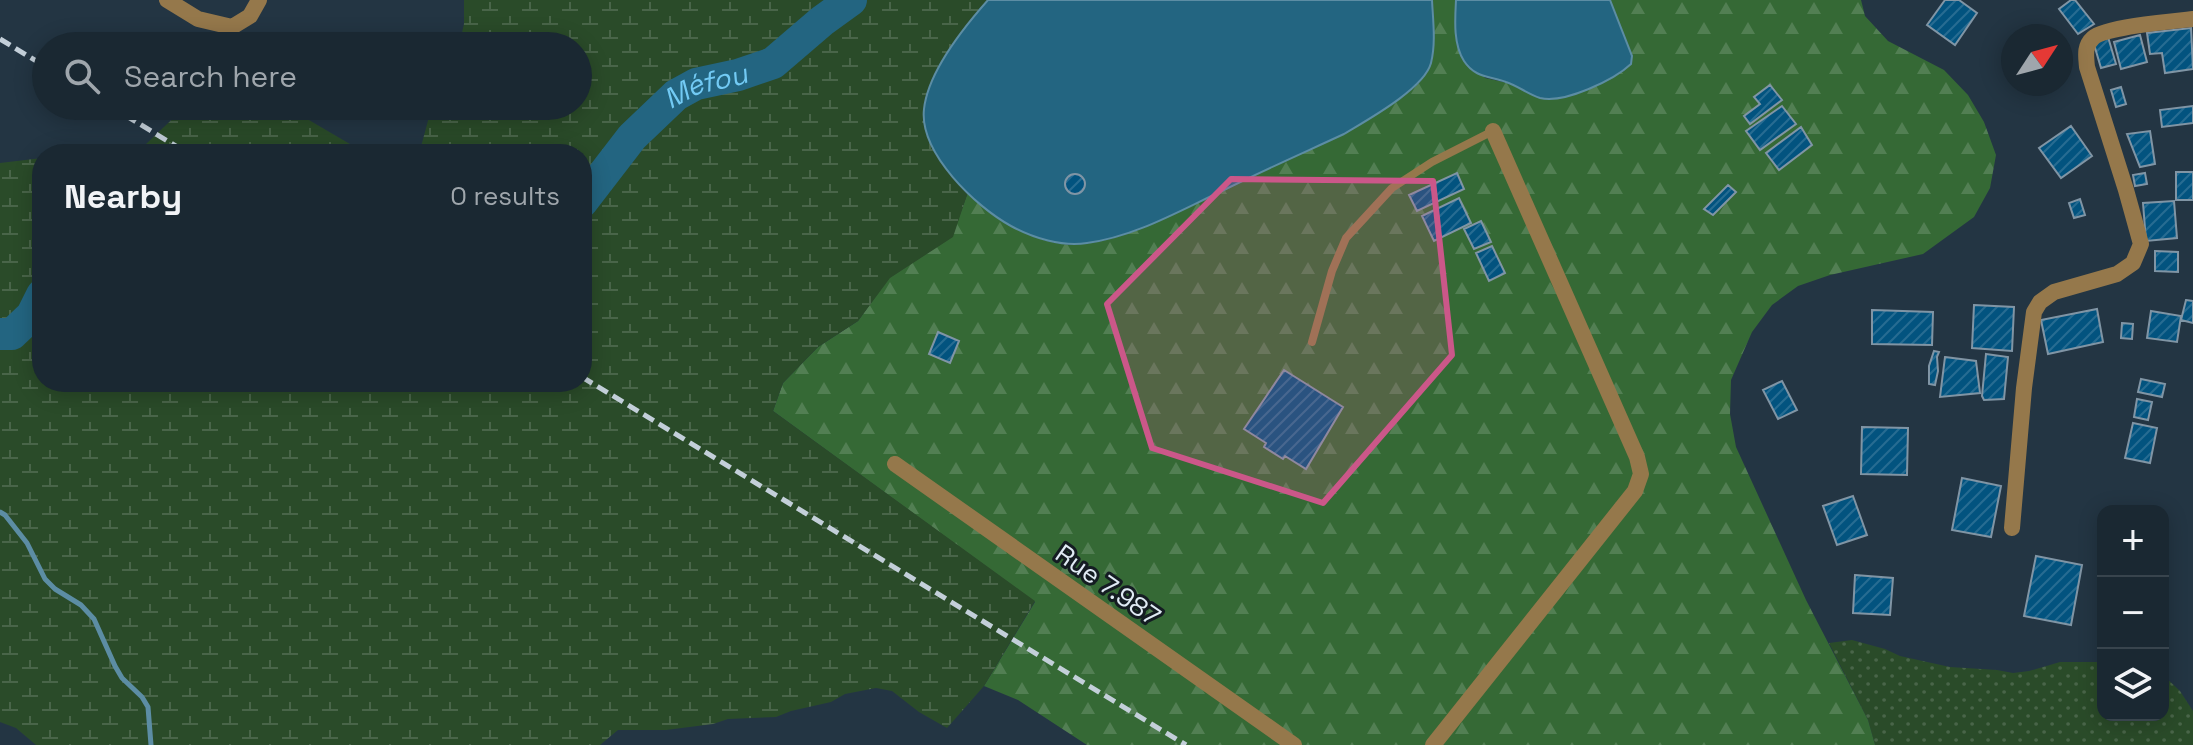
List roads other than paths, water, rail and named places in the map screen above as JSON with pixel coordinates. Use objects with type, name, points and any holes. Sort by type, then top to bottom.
[{"type":"street","points":[[167,0],[198,19],[232,27],[250,16],[259,0]]},
{"type":"street","points":[[2012,528],[2034,312],[2040,302],[2054,292],[2117,274],[2133,263],[2141,244],[2087,67],[2085,51],[2094,37],[2109,31],[2193,19]]},
{"type":"street","points":[[1433,745],[1635,491],[1641,474],[1637,457],[1493,131]]},
{"type":"street","name":"Rue 7.987","points":[[895,464],[1294,745]]},
{"type":"lane","points":[[1312,342],[1332,271],[1346,238],[1392,188],[1432,162],[1493,131]]},
{"type":"water","points":[[988,0],[1432,0],[1433,55],[1418,83],[1344,134],[1139,229],[1105,240],[1058,243],[1020,230],[982,206],[952,177],[931,143],[925,126],[924,109],[932,80],[958,37]]},
{"type":"water","points":[[1456,0],[1610,0],[1632,56],[1631,64],[1613,77],[1575,94],[1540,98],[1478,74],[1468,67],[1456,39]]},
{"type":"waterway","name":"Méfou","points":[[592,189],[632,137],[676,95],[696,84],[773,63],[851,0]]},
{"type":"waterway","name":"Méfou","points":[[0,334],[12,334],[32,315]]},
{"type":"waterway","points":[[0,512],[27,543],[45,579],[81,605],[94,619],[122,678],[148,707],[151,745]]},
{"type":"railway","points":[[0,39],[32,58]]},
{"type":"railway","points":[[133,120],[173,144]]},
{"type":"railway","points":[[592,383],[1186,745]]}]
